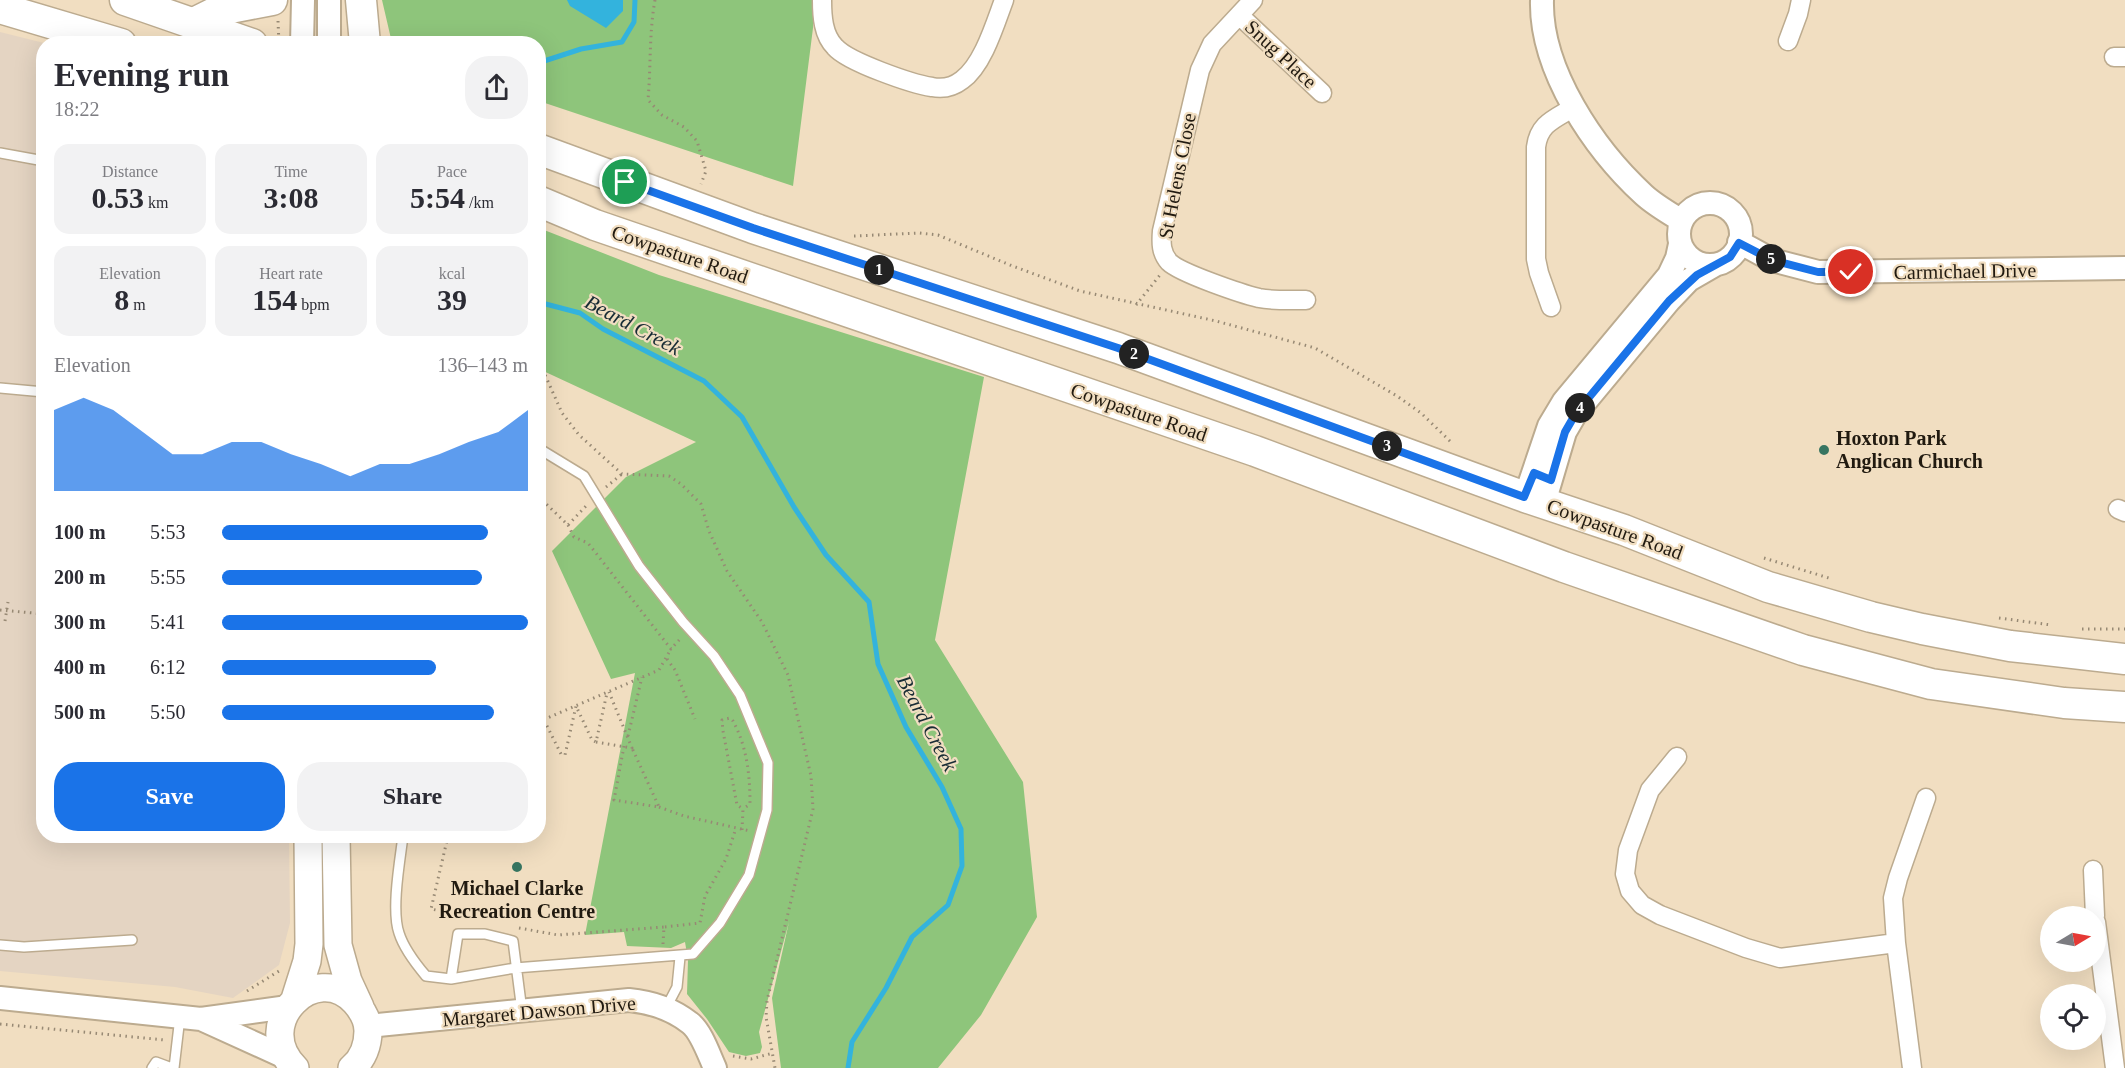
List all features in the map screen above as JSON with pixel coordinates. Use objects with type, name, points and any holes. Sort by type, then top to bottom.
[{"type":"main road","points":[[125,0],[231,36]]},
{"type":"main road","points":[[361,0],[364,36]]},
{"type":"main road","points":[[0,8],[94,36]]},
{"type":"main road","points":[[194,22],[220,10],[275,14]]},
{"type":"main road","name":"Cowpasture Road","points":[[546,152],[764,232],[1118,348],[1534,500],[1624,530],[1768,587],[1871,617],[1922,629],[2010,646],[2125,659]]},
{"type":"main road","name":"Cowpasture Road","points":[[546,204],[595,225],[1255,451],[1564,567],[1803,650],[1931,684],[2064,703],[2125,707]]},
{"type":"main road","points":[[291,1063],[281,1046],[279,1032],[282,1019],[291,1003],[307,961],[309,944],[308,843]]},
{"type":"main road","points":[[336,843],[338,945],[345,972],[364,1017],[368,1039],[365,1051],[354,1067]]},
{"type":"main road","points":[[291,1003],[305,993],[317,989],[329,989],[341,992],[352,999],[364,1017]]},
{"type":"street","points":[[302,36],[303,0]]},
{"type":"street","points":[[329,0],[329,36]]},
{"type":"street","points":[[822,0],[823,21],[834,47],[846,57],[920,84],[944,88],[963,80],[974,68],[1004,0]]},
{"type":"street","name":"St Helens Close","points":[[1253,0],[1212,44],[1200,70],[1162,231],[1161,245],[1170,262],[1186,272],[1259,298],[1306,300]]},
{"type":"street","points":[[1542,0],[1543,19],[1549,47],[1574,107],[1591,135],[1611,162],[1647,197],[1682,221]]},
{"type":"street","points":[[1788,41],[1801,0]]},
{"type":"street","name":"Snug Place","points":[[1239,15],[1322,93]]},
{"type":"street","points":[[1551,307],[1536,259],[1537,138],[1544,127],[1574,107]]},
{"type":"street","points":[[1702,204],[1720,206],[1728,210],[1739,224],[1739,243],[1730,257],[1689,280],[1576,413],[1534,500],[1554,415],[1669,275],[1677,258],[1680,244],[1679,229],[1682,221],[1687,214],[1702,204]]},
{"type":"street","name":"Carmichael Drive","points":[[1739,243],[1772,260],[1818,272],[2125,268]]},
{"type":"street","points":[[1680,244],[1690,258],[1698,263],[1715,265]]},
{"type":"street","points":[[1677,757],[1650,790],[1628,850],[1625,874],[1630,891],[1642,905],[1660,915],[1746,948],[1780,958],[1896,943]]},
{"type":"street","points":[[1912,1068],[1893,908],[1895,889],[1926,798]]},
{"type":"street","points":[[2093,870],[2095,906]]},
{"type":"street","points":[[2103,972],[2115,1068]]},
{"type":"street","points":[[0,998],[191,1018],[291,1003]]},
{"type":"street","name":"Margaret Dawson Drive","points":[[364,1017],[522,1011],[629,1000],[650,1002],[691,1024],[715,1068]]},
{"type":"street","points":[[191,1018],[291,1063]]},
{"type":"lane","points":[[0,153],[36,159]]},
{"type":"lane","points":[[0,388],[36,391]]},
{"type":"lane","points":[[402,843],[396,902],[398,932],[413,960],[426,976],[451,980],[515,968],[680,957],[693,954],[720,923],[749,875],[767,810],[768,763],[740,695],[714,656],[639,566],[584,476],[546,453]]},
{"type":"lane","points":[[451,980],[458,934],[485,934],[513,941],[522,1011]]},
{"type":"lane","points":[[0,945],[24,947],[132,940]]},
{"type":"lane","points":[[666,1009],[677,987],[680,957]]},
{"type":"lane","points":[[152,1068],[156,1062],[173,1068],[178,1041],[191,1018]]},
{"type":"path","points":[[655,0],[651,26],[651,71],[648,100],[662,115],[684,127],[697,141],[706,171],[699,187]]},
{"type":"path","points":[[275,14],[278,36]]},
{"type":"path","points":[[847,236],[919,233],[938,235],[1080,291],[1216,321],[1316,348],[1421,413],[1453,445]]},
{"type":"path","points":[[1137,305],[1170,262]]},
{"type":"path","points":[[568,525],[596,496],[622,474]]},
{"type":"path","points":[[546,504],[568,525],[574,537],[588,543],[671,649]]},
{"type":"path","points":[[1755,555],[1840,581]]},
{"type":"path","points":[[5,621],[8,602]]},
{"type":"path","points":[[0,610],[36,613]]},
{"type":"path","points":[[1999,618],[2057,626]]},
{"type":"path","points":[[546,719],[659,670],[671,649],[690,629]]},
{"type":"path","points":[[2080,629],[2125,629]]},
{"type":"path","points":[[667,659],[675,670],[695,719]]},
{"type":"path","points":[[628,739],[642,677]]},
{"type":"path","points":[[608,692],[658,807]]},
{"type":"path","points":[[596,742],[608,692]]},
{"type":"path","points":[[546,723],[561,754],[565,755],[576,706]]},
{"type":"path","points":[[576,706],[592,740],[632,748]]},
{"type":"path","points":[[726,719],[733,721],[738,728],[749,770],[750,804],[743,809],[737,805],[723,731],[722,720],[726,719]]},
{"type":"path","points":[[624,747],[614,800],[658,807],[684,816],[760,834]]},
{"type":"path","points":[[742,830],[743,809]]},
{"type":"path","points":[[510,926],[558,935],[700,922],[705,896],[726,859],[736,828]]},
{"type":"path","points":[[446,843],[431,909],[488,921]]},
{"type":"path","points":[[663,958],[664,927]]},
{"type":"path","points":[[244,998],[247,991],[278,973],[281,968]]},
{"type":"path","points":[[0,1024],[178,1041]]},
{"type":"shaded area","points":[[0,32],[36,41],[36,843],[289,843],[290,923],[279,965],[233,998],[175,987],[0,971]]},
{"type":"green space","points":[[382,0],[813,0],[813,28],[793,186],[546,103],[546,36],[390,36]]},
{"type":"green space","points":[[546,231],[659,275],[984,377],[935,640],[1023,782],[1037,917],[981,1015],[938,1068],[781,1068],[772,998],[789,922],[759,1032],[762,1047],[760,1053],[746,1056],[729,1052],[687,994],[688,960],[685,942],[671,948],[627,946],[624,932],[585,935],[635,673],[611,679],[552,551],[626,477],[696,442],[546,372]]},
{"type":"water","points":[[567,0],[623,0],[623,11],[606,28],[570,6]]},
{"type":"waterway","name":"Beard Creek","points":[[546,60],[581,49],[622,42],[634,22],[635,0]]},
{"type":"waterway","name":"Beard Creek","points":[[546,304],[580,313],[603,329],[704,381],[742,417],[794,507],[826,555],[869,602],[878,664],[906,727],[942,787],[961,829],[962,866],[948,905],[912,937],[886,988],[852,1042],[848,1068]]},
{"type":"place","name":"Hoxton Park Anglican Church","points":[[1824,450]]},
{"type":"place","name":"Michael Clarke Recreation Centre","points":[[517,867]]},
{"type":"route","points":[[625,182],[865,266],[1118,348],[1524,497],[1534,473],[1551,480],[1570,422],[1669,301],[1697,275],[1730,257],[1739,243],[1772,260],[1818,272],[1851,272]]}]
